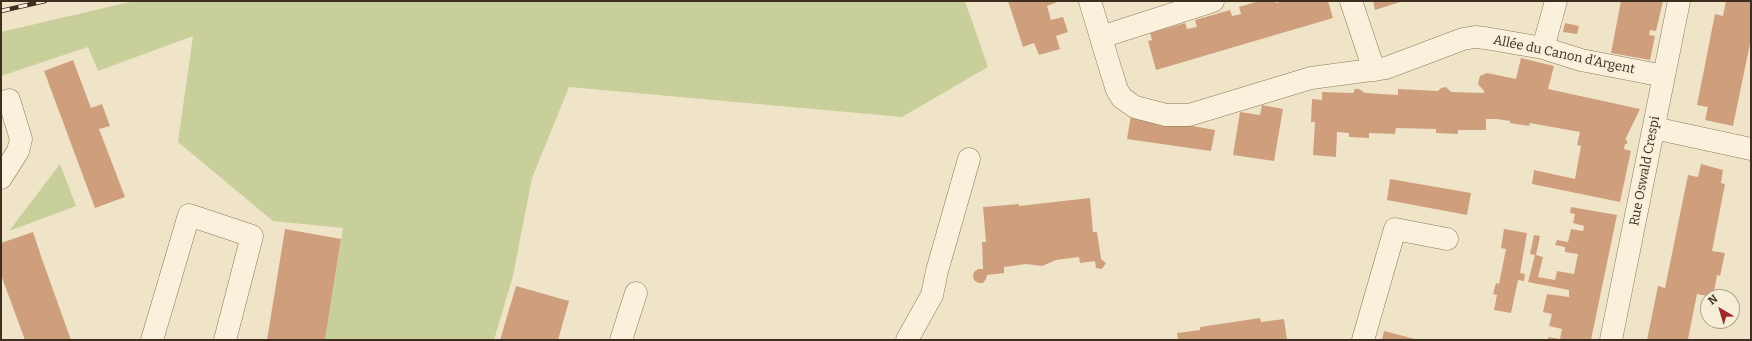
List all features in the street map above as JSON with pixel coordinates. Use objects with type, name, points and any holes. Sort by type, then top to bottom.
[{"type":"street","name":"Allée du Canon d'Argent","points":[[1090,1],[1115,83],[1122,98],[1135,107],[1166,115],[1189,115],[1311,78],[1374,70],[1393,66],[1463,39],[1475,37],[1543,48],[1581,60],[1664,76]]},
{"type":"street","points":[[1101,37],[1214,1]]},
{"type":"street","points":[[1351,1],[1374,70]]},
{"type":"street","points":[[1543,48],[1556,1]]},
{"type":"street","name":"Rue Oswald Crespi","points":[[1611,340],[1679,1]]},
{"type":"street","points":[[1,178],[18,151],[21,139],[9,100]]},
{"type":"street","points":[[1654,128],[1751,149]]},
{"type":"street","points":[[907,340],[932,295],[937,271],[969,159]]},
{"type":"street","points":[[152,340],[189,215],[252,236],[225,340]]},
{"type":"street","points":[[1363,340],[1395,228],[1447,239]]},
{"type":"street","points":[[621,340],[636,293]]},
{"type":"green space","points":[[134,1],[965,1],[988,67],[902,117],[569,87],[532,178],[513,276],[494,340],[325,340],[343,228],[273,221],[178,142],[193,36],[98,71],[88,47],[1,76],[1,32]]},
{"type":"green space","points":[[60,164],[76,206],[9,231]]},
{"type":"building","points":[[1008,1],[1060,1],[1047,6],[1051,20],[1063,17],[1068,32],[1056,36],[1060,49],[1039,55],[1034,43],[1023,47]]},
{"type":"building","points":[[1259,1],[1275,1],[1276,3],[1283,1],[1328,1],[1333,18],[1156,70],[1148,41],[1152,40],[1150,33],[1185,23],[1187,29],[1197,27],[1195,20],[1230,10],[1232,16],[1241,14],[1239,7]]},
{"type":"building","points":[[1373,1],[1403,1],[1375,10]]},
{"type":"building","points":[[1621,1],[1663,1],[1656,31],[1650,30],[1649,35],[1655,36],[1650,60],[1611,53]]},
{"type":"building","points":[[1726,1],[1751,1],[1751,39],[1733,126],[1705,120],[1708,107],[1697,105],[1715,14],[1723,16]]},
{"type":"building","points":[[1565,23],[1579,26],[1577,34],[1563,32]]},
{"type":"building","points":[[1521,58],[1554,66],[1548,89],[1640,109],[1625,140],[1627,140],[1627,144],[1625,144],[1624,149],[1631,151],[1620,202],[1532,184],[1534,170],[1575,179],[1581,146],[1577,145],[1580,132],[1530,123],[1529,126],[1510,123],[1510,121],[1486,119],[1486,130],[1458,130],[1458,134],[1436,133],[1436,129],[1396,128],[1395,134],[1369,133],[1369,138],[1349,137],[1349,133],[1337,132],[1336,157],[1313,155],[1315,122],[1311,122],[1312,99],[1322,100],[1322,92],[1353,93],[1355,89],[1359,89],[1365,93],[1398,95],[1398,89],[1438,91],[1441,88],[1446,87],[1451,92],[1484,93],[1478,84],[1480,76],[1487,73],[1516,79]]},
{"type":"building","points":[[73,60],[91,108],[102,104],[110,126],[99,129],[125,197],[95,208],[44,71]]},
{"type":"building","points":[[1262,105],[1283,109],[1274,161],[1233,155],[1240,112],[1260,115]]},
{"type":"building","points":[[1131,115],[1215,130],[1211,151],[1127,139]]},
{"type":"building","points":[[1701,164],[1723,170],[1721,183],[1725,184],[1712,251],[1725,253],[1720,276],[1717,275],[1714,289],[1700,289],[1700,295],[1697,294],[1688,339],[1647,340],[1658,286],[1665,288],[1688,175],[1698,177]]},
{"type":"building","points":[[1390,179],[1471,193],[1467,215],[1387,200]]},
{"type":"building","points":[[1090,198],[1093,232],[1097,232],[1101,259],[1106,263],[1102,269],[1096,268],[1095,261],[1080,263],[1079,257],[1056,260],[1042,266],[1026,264],[1004,267],[1004,273],[987,275],[983,283],[978,283],[974,280],[974,272],[978,269],[983,269],[982,242],[986,242],[983,207],[1019,204],[1019,206]]},
{"type":"building","points":[[1571,207],[1617,215],[1591,340],[1548,340],[1548,337],[1560,339],[1562,329],[1549,326],[1552,314],[1543,312],[1547,294],[1569,297],[1569,290],[1528,282],[1535,255],[1530,254],[1534,235],[1540,236],[1536,255],[1543,257],[1538,277],[1555,280],[1557,271],[1574,274],[1578,254],[1565,252],[1565,247],[1555,245],[1557,240],[1568,242],[1571,229],[1583,231],[1584,226],[1573,223],[1575,214],[1570,213]]},
{"type":"building","points":[[285,229],[341,239],[325,340],[267,340]]},
{"type":"building","points":[[1504,229],[1527,233],[1520,273],[1525,274],[1524,281],[1518,280],[1511,313],[1494,310],[1497,295],[1493,294],[1496,283],[1499,284],[1506,249],[1501,248]]},
{"type":"building","points":[[33,232],[71,340],[25,340],[1,275],[1,243]]},
{"type":"building","points":[[516,286],[569,301],[558,340],[500,340]]},
{"type":"building","points":[[1260,318],[1261,322],[1284,319],[1287,340],[1178,340],[1177,333],[1200,330],[1200,327]]},
{"type":"building","points":[[1384,331],[1415,339],[1415,340],[1382,340]]},
{"type":"railway","points":[[1,11],[45,1]]}]
